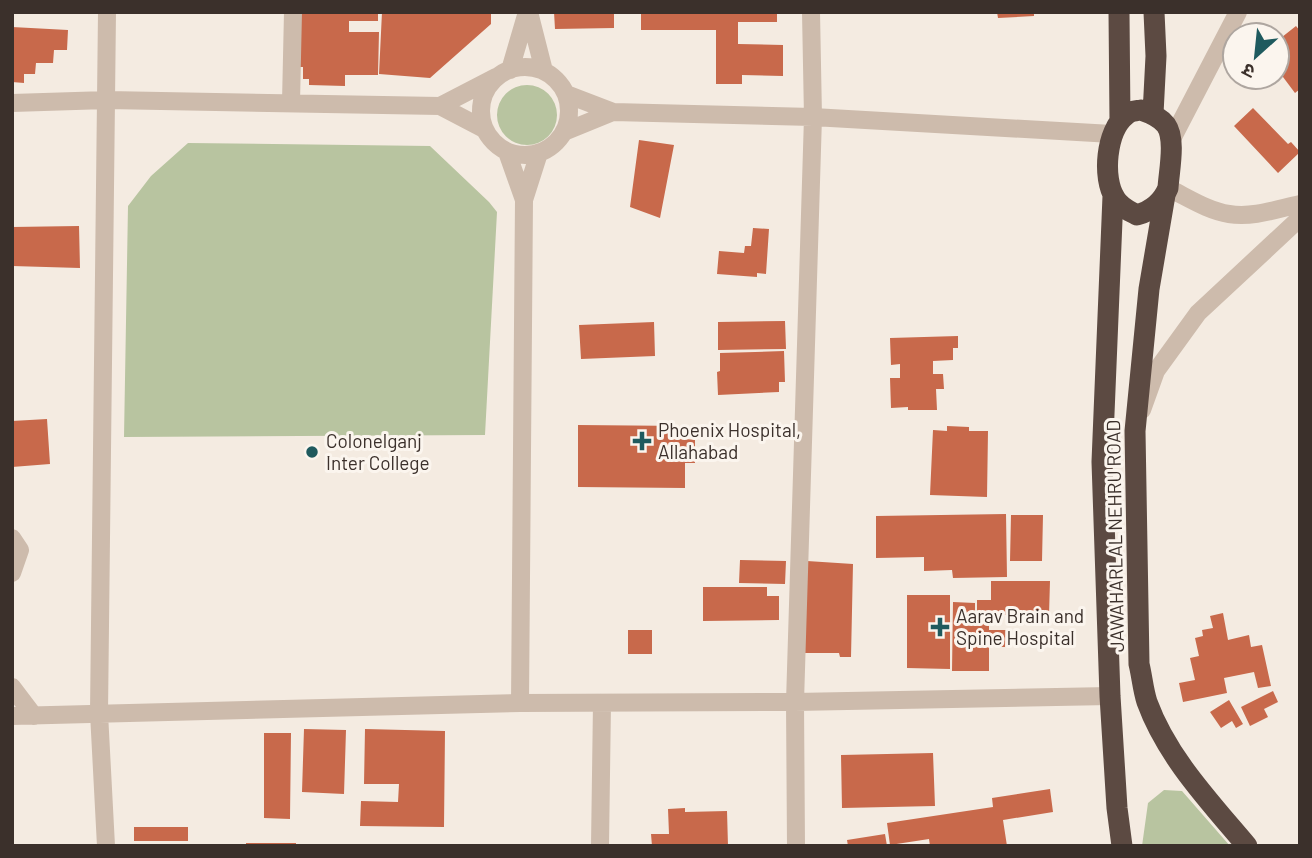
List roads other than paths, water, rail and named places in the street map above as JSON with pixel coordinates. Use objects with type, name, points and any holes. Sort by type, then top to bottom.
[{"type":"highway","name":"JAWAHARLAL NEHRU ROAD","points":[[1119,12],[1116,127],[1109,147],[1108,175],[1113,196],[1102,462],[1110,696],[1122,846]]},
{"type":"highway","points":[[1153,114],[1156,55],[1154,12]]},
{"type":"highway","points":[[1116,127],[1128,112],[1141,110],[1153,114],[1166,124],[1172,139]]},
{"type":"highway","name":"JAWAHARLAL NEHRU ROAD","points":[[1172,139],[1167,191],[1149,289],[1135,431],[1139,664],[1146,700],[1159,728],[1181,765],[1247,846]]},
{"type":"highway","points":[[1113,196],[1123,208],[1137,215],[1150,211],[1167,191]]},
{"type":"street","points":[[106,846],[99,713],[107,12]]},
{"type":"street","points":[[291,102],[293,12]]},
{"type":"street","points":[[440,106],[503,73],[522,67],[544,71],[561,85],[569,107],[568,120],[558,141],[549,148],[528,156],[507,152],[493,141],[484,129],[481,115],[487,88],[503,73],[528,12]]},
{"type":"street","points":[[528,12],[544,71]]},
{"type":"street","points":[[796,846],[795,702],[813,117],[811,12]]},
{"type":"street","points":[[1172,139],[1238,12]]},
{"type":"street","points":[[566,94],[613,112],[1116,127]]},
{"type":"street","points":[[12,103],[107,100],[440,106],[484,129]]},
{"type":"street","points":[[564,132],[613,112]]},
{"type":"street","points":[[507,152],[524,200]]},
{"type":"street","points":[[520,704],[524,200],[539,153]]},
{"type":"street","points":[[1167,191],[1231,215],[1253,215],[1300,204]]},
{"type":"street","points":[[1135,431],[1156,372],[1198,313],[1300,218]]},
{"type":"street","points":[[12,538],[20,550],[12,573]]},
{"type":"street","points":[[12,687],[34,716]]},
{"type":"street","points":[[12,716],[520,704],[1110,696]]},
{"type":"street","points":[[600,846],[602,703]]},
{"type":"place","name":"Phoenix Hospital, Allahabad","points":[[642,441]]},
{"type":"place","name":"Colonelganj Inter College","points":[[312,452]]},
{"type":"place","name":"Aarav Brain and Spine Hospital","points":[[940,627]]}]
